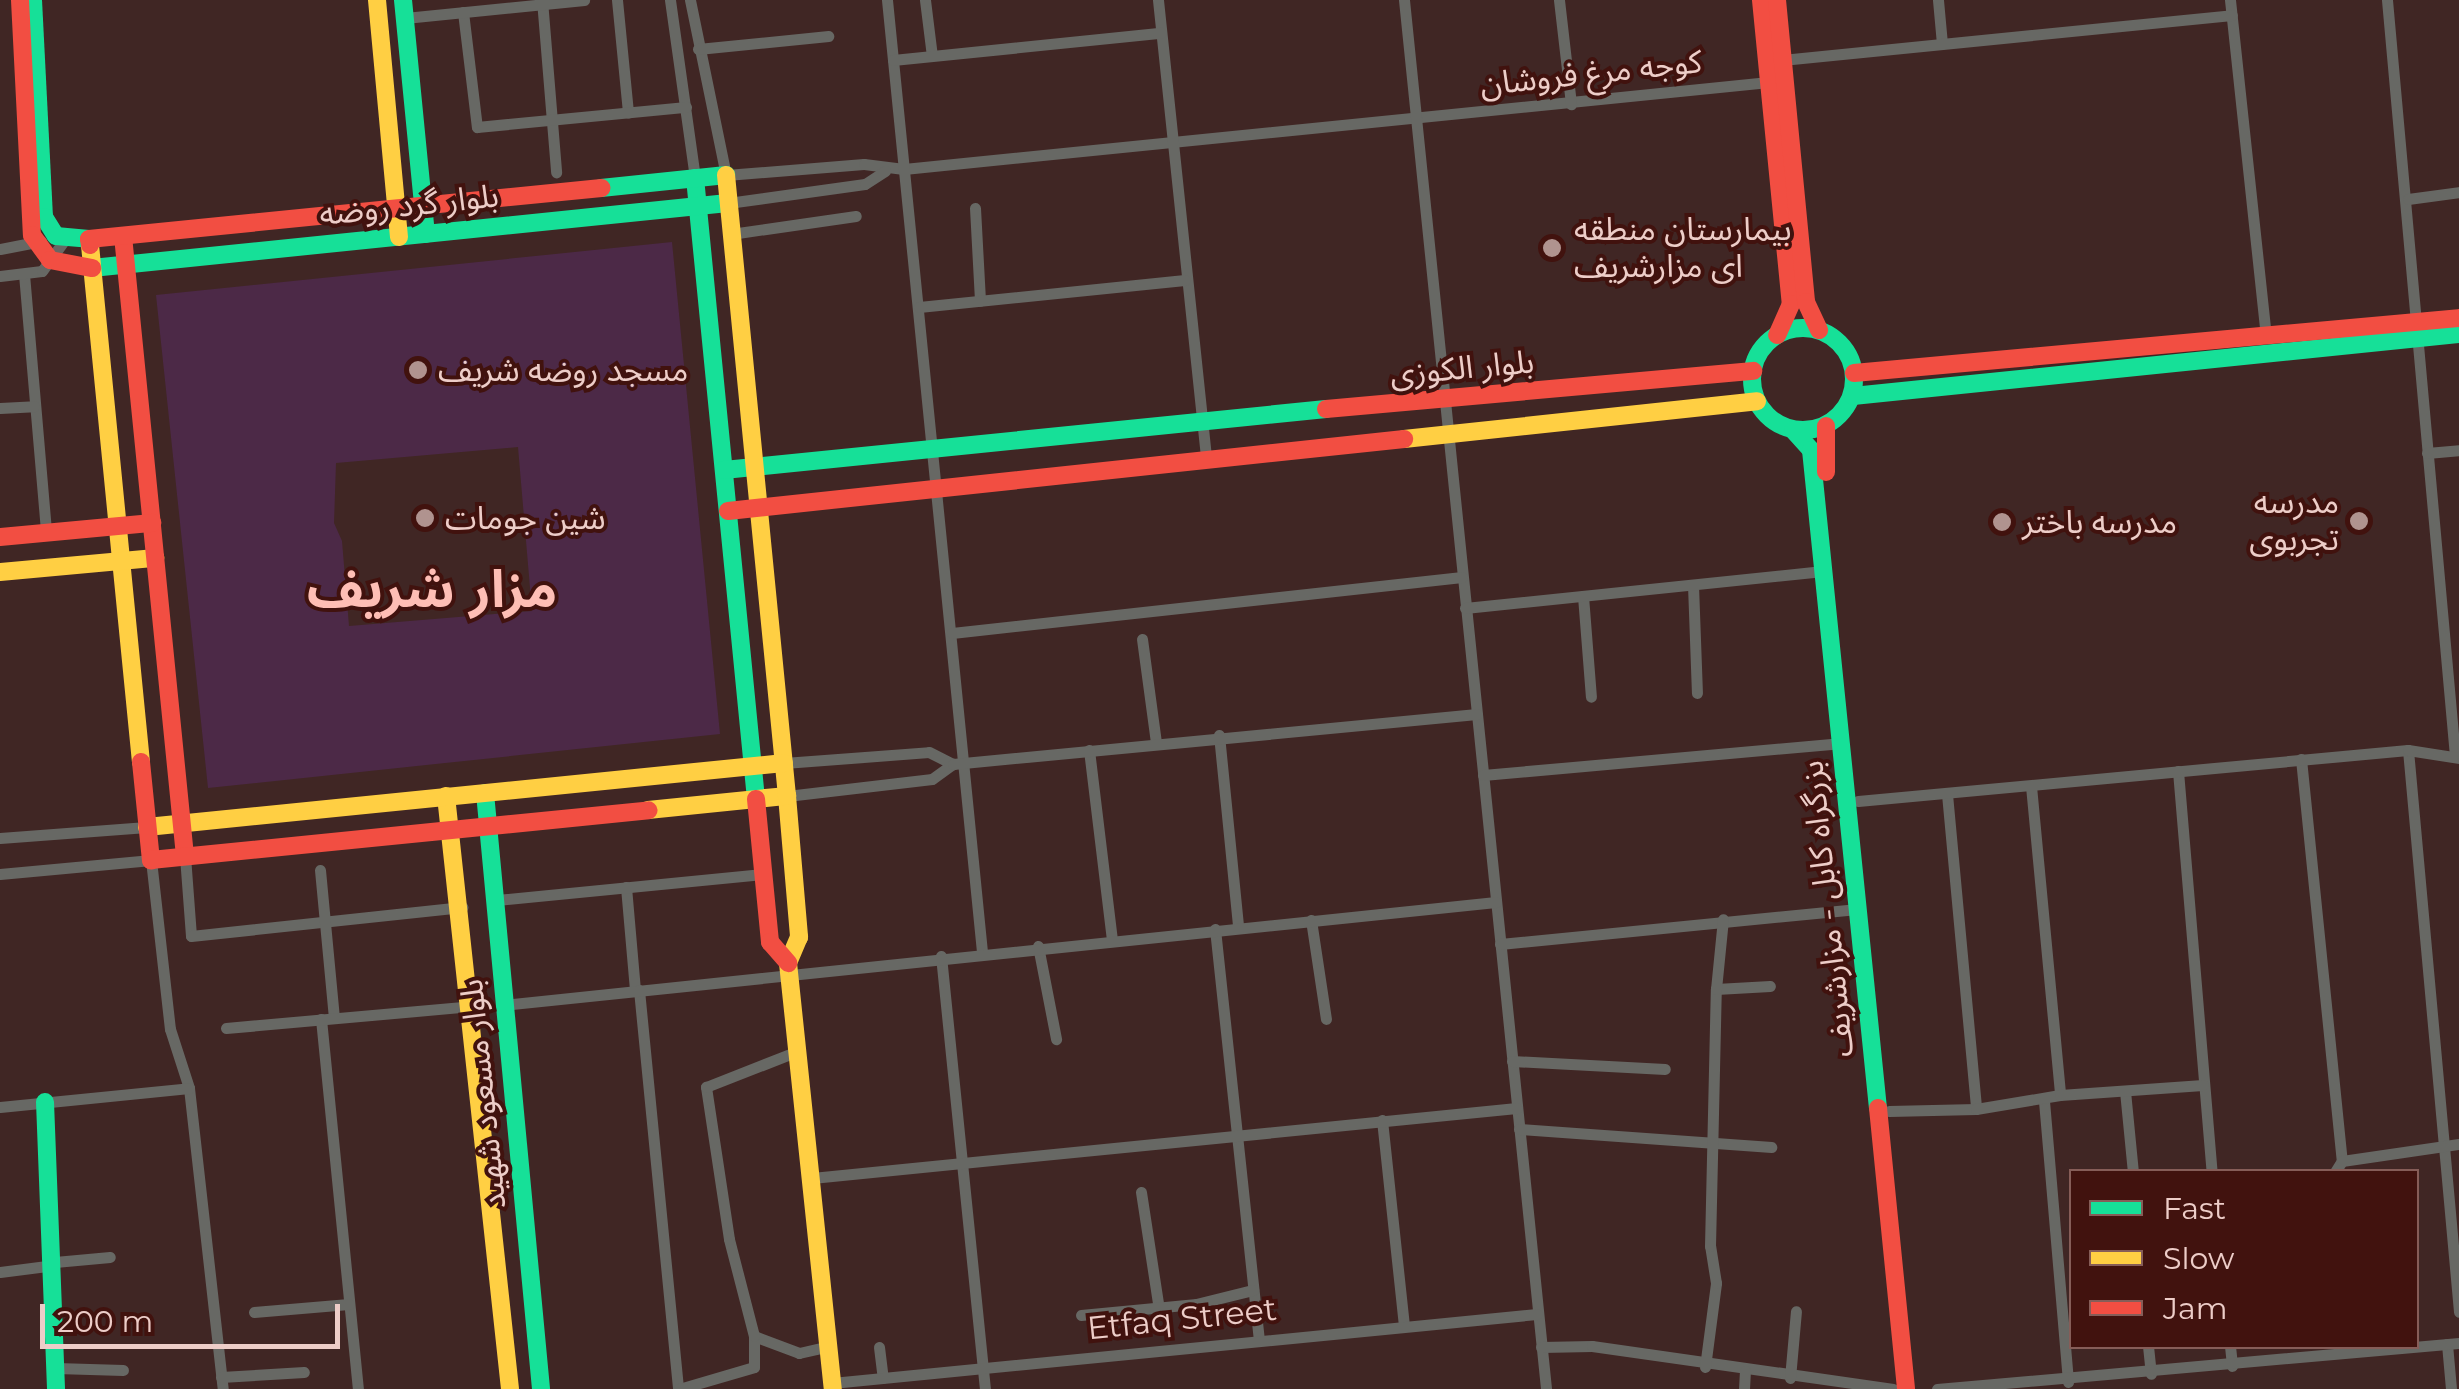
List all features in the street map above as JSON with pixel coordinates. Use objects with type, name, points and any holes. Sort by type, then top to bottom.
[{"type":"main road","points":[[20,0],[44,253]]},
{"type":"main road","points":[[33,0],[44,217],[58,235]]},
{"type":"main road","points":[[377,0],[398,236]]},
{"type":"main road","points":[[1762,0],[1791,304],[1777,335],[1753,371],[1757,401],[1793,430],[1826,426],[1853,396],[1854,373],[1843,346],[1819,330],[1806,302],[1777,0]]},
{"type":"main road","points":[[404,9],[426,234]]},
{"type":"main road","points":[[726,175],[800,937],[788,968]]},
{"type":"main road","name":"بلوار گرد روضه","points":[[58,235],[89,239],[123,236],[726,175]]},
{"type":"main road","points":[[695,178],[770,942],[788,968],[832,1386]]},
{"type":"main road","name":"بلوار گرد روضه","points":[[44,253],[92,268],[728,204]]},
{"type":"main road","points":[[123,236],[184,856]]},
{"type":"main road","points":[[89,239],[150,860],[787,796]]},
{"type":"main road","points":[[1853,396],[2419,330],[2459,318]]},
{"type":"main road","points":[[1777,335],[1819,330]]},
{"type":"main road","points":[[1854,373],[2266,335],[2419,330],[2459,334]]},
{"type":"main road","name":"بلوار الکوزی","points":[[724,470],[931,445],[1177,426],[1753,371]]},
{"type":"main road","name":"بلوار الکوزی","points":[[728,512],[1757,401]]},
{"type":"main road","name":"بزرگراه کابل - مزارشریف","points":[[1826,426],[1858,801],[1917,1389]]},
{"type":"main road","name":"بزرگراه کابل - مزارشریف","points":[[1793,430],[1811,450],[1906,1389]]},
{"type":"main road","points":[[0,537],[152,522]]},
{"type":"main road","points":[[0,572],[155,558]]},
{"type":"main road","points":[[147,826],[784,762]]},
{"type":"main road","name":"بلوار مسعود شهید","points":[[485,792],[501,995],[542,1389]]},
{"type":"main road","name":"بلوار مسعود شهید","points":[[446,796],[472,997],[510,1389]]},
{"type":"main road","points":[[472,997],[501,995]]},
{"type":"main road","points":[[45,1102],[55,1263],[56,1389]]},
{"type":"main road","points":[[499,1267],[530,1264]]},
{"type":"street","points":[[404,9],[462,12],[584,0]]},
{"type":"street","points":[[617,0],[628,112]]},
{"type":"street","points":[[670,0],[695,178]]},
{"type":"street","points":[[690,0],[726,175],[864,164],[885,171]]},
{"type":"street","points":[[887,0],[934,488],[952,633],[958,764],[982,952]]},
{"type":"street","points":[[925,0],[932,56]]},
{"type":"street","points":[[1158,0],[1206,460]]},
{"type":"street","points":[[1404,0],[1448,400],[1462,578],[1546,1389]]},
{"type":"street","points":[[1559,0],[1570,104]]},
{"type":"street","points":[[1938,0],[1942,44]]},
{"type":"street","points":[[2230,0],[2266,335]]},
{"type":"street","points":[[1858,801],[2408,750],[2457,757],[2387,0]]},
{"type":"street","points":[[542,2],[556,172]]},
{"type":"street","points":[[462,12],[476,126],[686,107]]},
{"type":"street","points":[[1782,60],[2232,15]]},
{"type":"street","points":[[893,60],[1161,33]]},
{"type":"street","points":[[698,49],[828,36]]},
{"type":"street","name":"كوجه مرغ فروشان","points":[[885,171],[1770,82]]},
{"type":"street","points":[[728,204],[866,184],[885,171]]},
{"type":"street","points":[[2408,199],[2459,192]]},
{"type":"street","points":[[975,208],[980,301]]},
{"type":"street","points":[[732,234],[856,216]]},
{"type":"street","points":[[0,276],[42,272],[44,253],[58,235]]},
{"type":"street","points":[[44,253],[58,235]]},
{"type":"street","points":[[0,250],[44,253]]},
{"type":"street","points":[[24,274],[46,533]]},
{"type":"street","points":[[919,307],[1185,280]]},
{"type":"street","points":[[0,408],[34,406]]},
{"type":"street","points":[[2427,452],[2459,450]]},
{"type":"street","points":[[1466,608],[1824,572]]},
{"type":"street","points":[[952,633],[1462,578]]},
{"type":"street","points":[[1693,584],[1696,693]]},
{"type":"street","points":[[1584,596],[1591,696]]},
{"type":"street","points":[[1142,639],[1156,742]]},
{"type":"street","points":[[787,796],[932,779],[958,764],[1219,735],[1476,714]]},
{"type":"street","points":[[1219,735],[1238,927]]},
{"type":"street","points":[[1483,775],[1840,743]]},
{"type":"street","points":[[1089,750],[1112,939]]},
{"type":"street","points":[[2408,750],[2459,1312]]},
{"type":"street","points":[[784,762],[930,752],[958,764]]},
{"type":"street","points":[[2301,759],[2343,1166],[2459,1144]]},
{"type":"street","points":[[2178,771],[2212,1169]]},
{"type":"street","points":[[2032,786],[2060,1095]]},
{"type":"street","points":[[1947,794],[1976,1109]]},
{"type":"street","points":[[0,838],[147,826]]},
{"type":"street","points":[[184,856],[192,936],[462,907]]},
{"type":"street","points":[[0,874],[150,860],[170,1029],[189,1088],[222,1383],[304,1372]]},
{"type":"street","points":[[320,870],[358,1389]]},
{"type":"street","points":[[496,900],[763,874]]},
{"type":"street","points":[[626,888],[678,1389],[754,1367],[754,1336],[729,1239],[706,1087],[798,1051]]},
{"type":"street","points":[[501,995],[637,990],[788,968],[1496,902]]},
{"type":"street","points":[[1500,944],[1857,910]]},
{"type":"street","points":[[1311,920],[1326,1019]]},
{"type":"street","points":[[1705,1367],[1716,1282],[1710,1246],[1716,988],[1724,920]]},
{"type":"street","points":[[1215,929],[1258,1338]]},
{"type":"street","points":[[1038,946],[1056,1039]]},
{"type":"street","points":[[941,956],[986,1389]]},
{"type":"street","points":[[1716,988],[1770,986]]},
{"type":"street","points":[[226,1028],[472,997]]},
{"type":"street","points":[[1512,1061],[1665,1069]]},
{"type":"street","points":[[1890,1111],[1976,1109],[2044,1101],[2060,1095],[2203,1086]]},
{"type":"street","points":[[0,1107],[189,1088]]},
{"type":"street","points":[[2125,1092],[2132,1169]]},
{"type":"street","points":[[2044,1101],[2068,1382]]},
{"type":"street","points":[[812,1178],[1517,1108]]},
{"type":"street","points":[[1382,1120],[1404,1326]]},
{"type":"street","points":[[1519,1129],[1771,1147]]},
{"type":"street","points":[[1141,1192],[1159,1309]]},
{"type":"street","points":[[0,1272],[110,1257]]},
{"type":"street","points":[[1080,1316],[1159,1309],[1253,1290]]},
{"type":"street","points":[[254,1312],[350,1304]]},
{"type":"street","points":[[1790,1378],[1796,1311]]},
{"type":"street","name":"Etfaq Street","points":[[832,1386],[1258,1338],[1537,1314]]},
{"type":"street","points":[[754,1336],[799,1353],[828,1346]]},
{"type":"street","points":[[2419,1346],[2453,1344],[2451,1389]]},
{"type":"street","points":[[880,1347],[883,1378]]},
{"type":"street","points":[[1542,1347],[1625,1350],[1705,1367],[1894,1389]]},
{"type":"street","points":[[2148,1349],[2151,1374]]},
{"type":"street","points":[[2230,1349],[2232,1366]]},
{"type":"street","points":[[1937,1389],[2068,1382],[2363,1350]]},
{"type":"street","points":[[56,1368],[123,1370]]},
{"type":"street","points":[[1744,1389],[1745,1371]]},
{"type":"shaded area","points":[[672,242],[720,734],[208,788],[156,295]],"holes":[[[518,447],[532,611],[349,626],[342,541],[334,523],[336,463]]]},
{"type":"traffic: fast","points":[[33,0],[44,217],[56,236],[89,239]]},
{"type":"traffic: fast","points":[[403,0],[426,234]]},
{"type":"traffic: fast","points":[[601,188],[726,175]]},
{"type":"traffic: fast","points":[[695,178],[756,799]]},
{"type":"traffic: fast","points":[[92,268],[728,203]]},
{"type":"traffic: fast","points":[[1803,328],[1823,332],[1839,343],[1850,359],[1854,379],[1850,399],[1839,415],[1823,426],[1803,430],[1783,426],[1767,415],[1756,399],[1752,379],[1756,359],[1767,343],[1783,332],[1803,328]]},
{"type":"traffic: fast","points":[[1853,396],[2459,334]]},
{"type":"traffic: fast","points":[[724,470],[1326,409]]},
{"type":"traffic: fast","points":[[1793,430],[1811,450],[1878,1108]]},
{"type":"traffic: fast","points":[[485,793],[541,1389]]},
{"type":"traffic: fast","points":[[45,1102],[56,1389]]},
{"type":"traffic: slow","points":[[377,0],[399,237]]},
{"type":"traffic: slow","points":[[648,810],[787,796],[726,175]]},
{"type":"traffic: slow","points":[[90,245],[141,762]]},
{"type":"traffic: slow","points":[[1404,439],[1757,401]]},
{"type":"traffic: slow","points":[[0,572],[155,558]]},
{"type":"traffic: slow","points":[[147,827],[784,763]]},
{"type":"traffic: slow","points":[[446,796],[510,1389]]},
{"type":"traffic: slow","points":[[787,796],[799,937],[788,963],[833,1389]]},
{"type":"traffic: jam","points":[[20,0],[32,235],[50,260],[92,268]]},
{"type":"traffic: jam","points":[[1761,0],[1791,304],[1777,335]]},
{"type":"traffic: jam","points":[[1777,0],[1806,302],[1819,330]]},
{"type":"traffic: jam","points":[[90,245],[89,239],[601,188]]},
{"type":"traffic: jam","points":[[123,236],[185,856]]},
{"type":"traffic: jam","points":[[1854,373],[2459,318]]},
{"type":"traffic: jam","points":[[1326,409],[1753,371]]},
{"type":"traffic: jam","points":[[1826,426],[1826,472]]},
{"type":"traffic: jam","points":[[728,511],[1404,439]]},
{"type":"traffic: jam","points":[[0,537],[152,523]]},
{"type":"traffic: jam","points":[[141,762],[151,860],[648,810]]},
{"type":"traffic: jam","points":[[756,799],[770,942],[788,963]]},
{"type":"traffic: jam","points":[[1878,1108],[1906,1389]]},
{"type":"place","name":"بیمارستان منطقه ای مزارشریف","points":[[1552,248]]},
{"type":"place","name":"مسجد روضه شریف","points":[[418,370]]},
{"type":"place","name":"شین جومات","points":[[425,518]]},
{"type":"place","name":"مدرسه تجربوى","points":[[2359,521]]},
{"type":"place","name":"مدرسه باختر","points":[[2002,522]]},
{"type":"district","name":"مزار شريف","points":[[432,589]]}]
